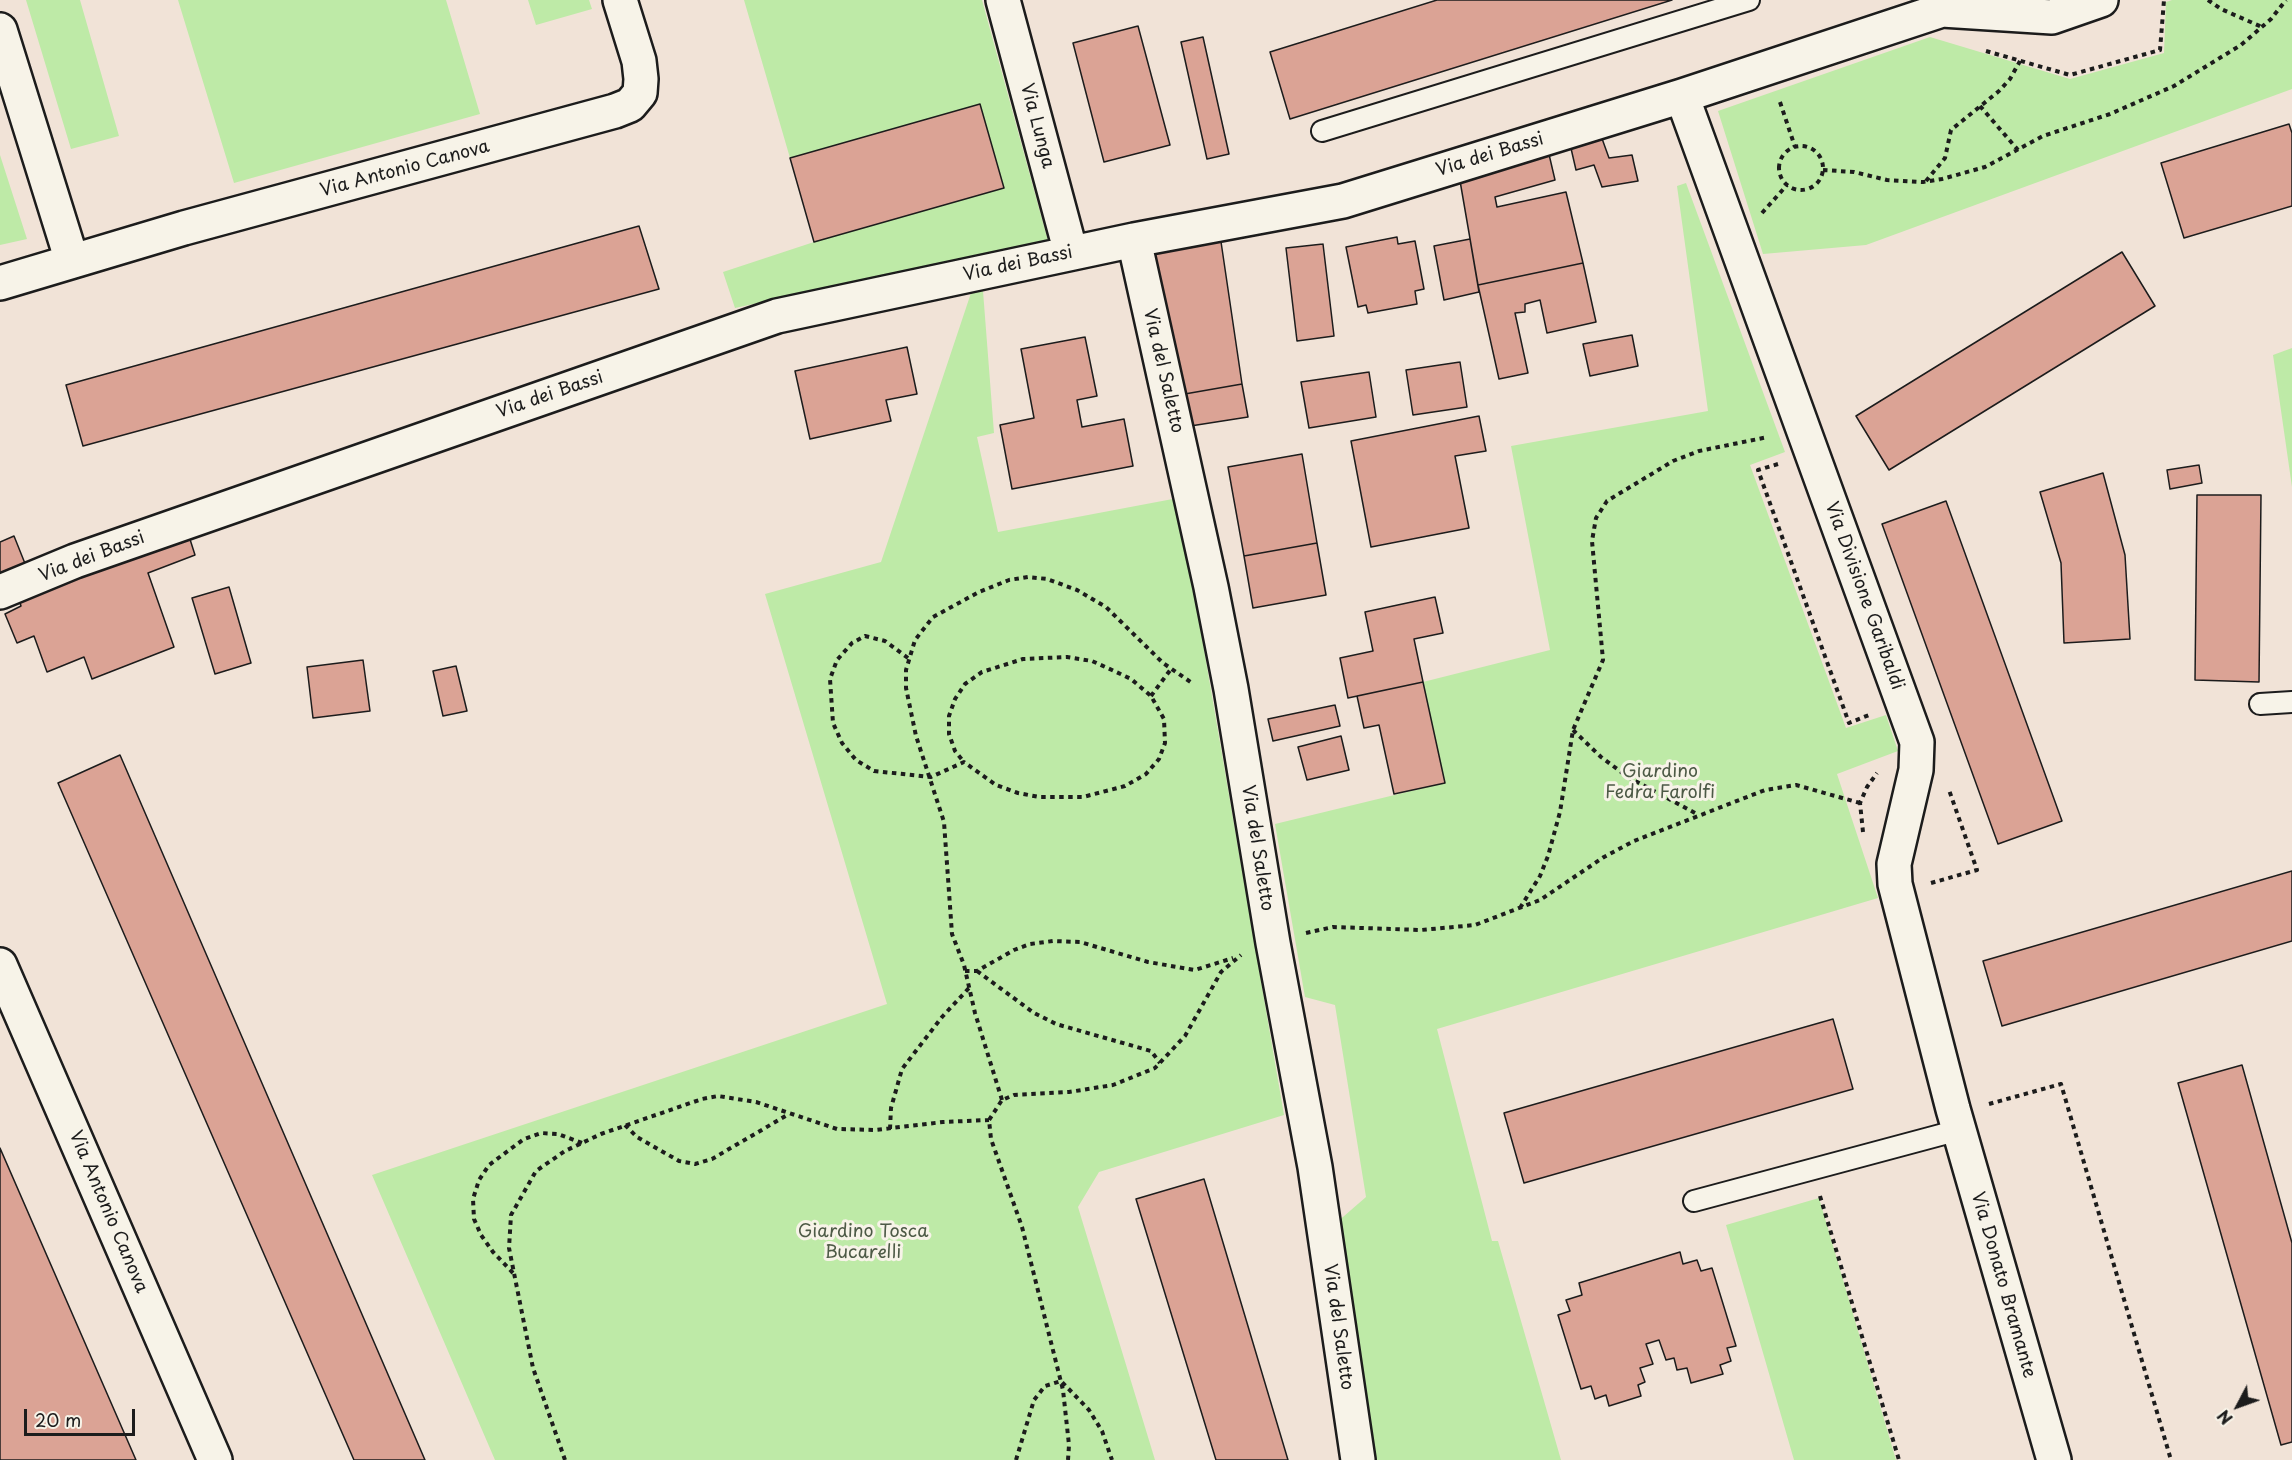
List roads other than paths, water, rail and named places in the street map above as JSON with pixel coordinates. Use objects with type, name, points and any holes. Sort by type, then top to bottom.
[{"type":"street","name":"Via Antonio Canova","points":[[0,283],[630,105],[640,93],[641,79],[639,61],[620,0]]},
{"type":"street","name":"Via Lunga","points":[[1003,0],[1071,253]]},
{"type":"street","name":"Via dei Bassi","points":[[0,592],[75,561],[777,316],[1134,240],[1343,201],[1682,96],[1942,10],[2046,8],[2101,0]]},
{"type":"street","points":[[0,30],[72,261]]},
{"type":"street","name":"Via Divisione Garibaldi","points":[[1682,96],[1917,742],[1916,770],[1895,855],[1894,884],[1956,1120]]},
{"type":"street","name":"Via del Saletto","points":[[1134,240],[1211,587],[1231,689],[1273,943],[1314,1167],[1358,1460]]},
{"type":"street","name":"Via Antonio Canova","points":[[0,965],[215,1460]]},
{"type":"street","name":"Via Donato Bramante","points":[[1956,1120],[2054,1460]]},
{"type":"lane","points":[[1322,131],[1749,0]]},
{"type":"lane","points":[[2260,704],[2292,702]]},
{"type":"lane","points":[[1694,1201],[1812,1170],[1956,1120]]},
{"type":"park label","name":"Giardino Fedra Farolfi","points":[[1660,782]]},
{"type":"park label","name":"Giardino Tosca Bucarelli","points":[[863,1242]]}]
